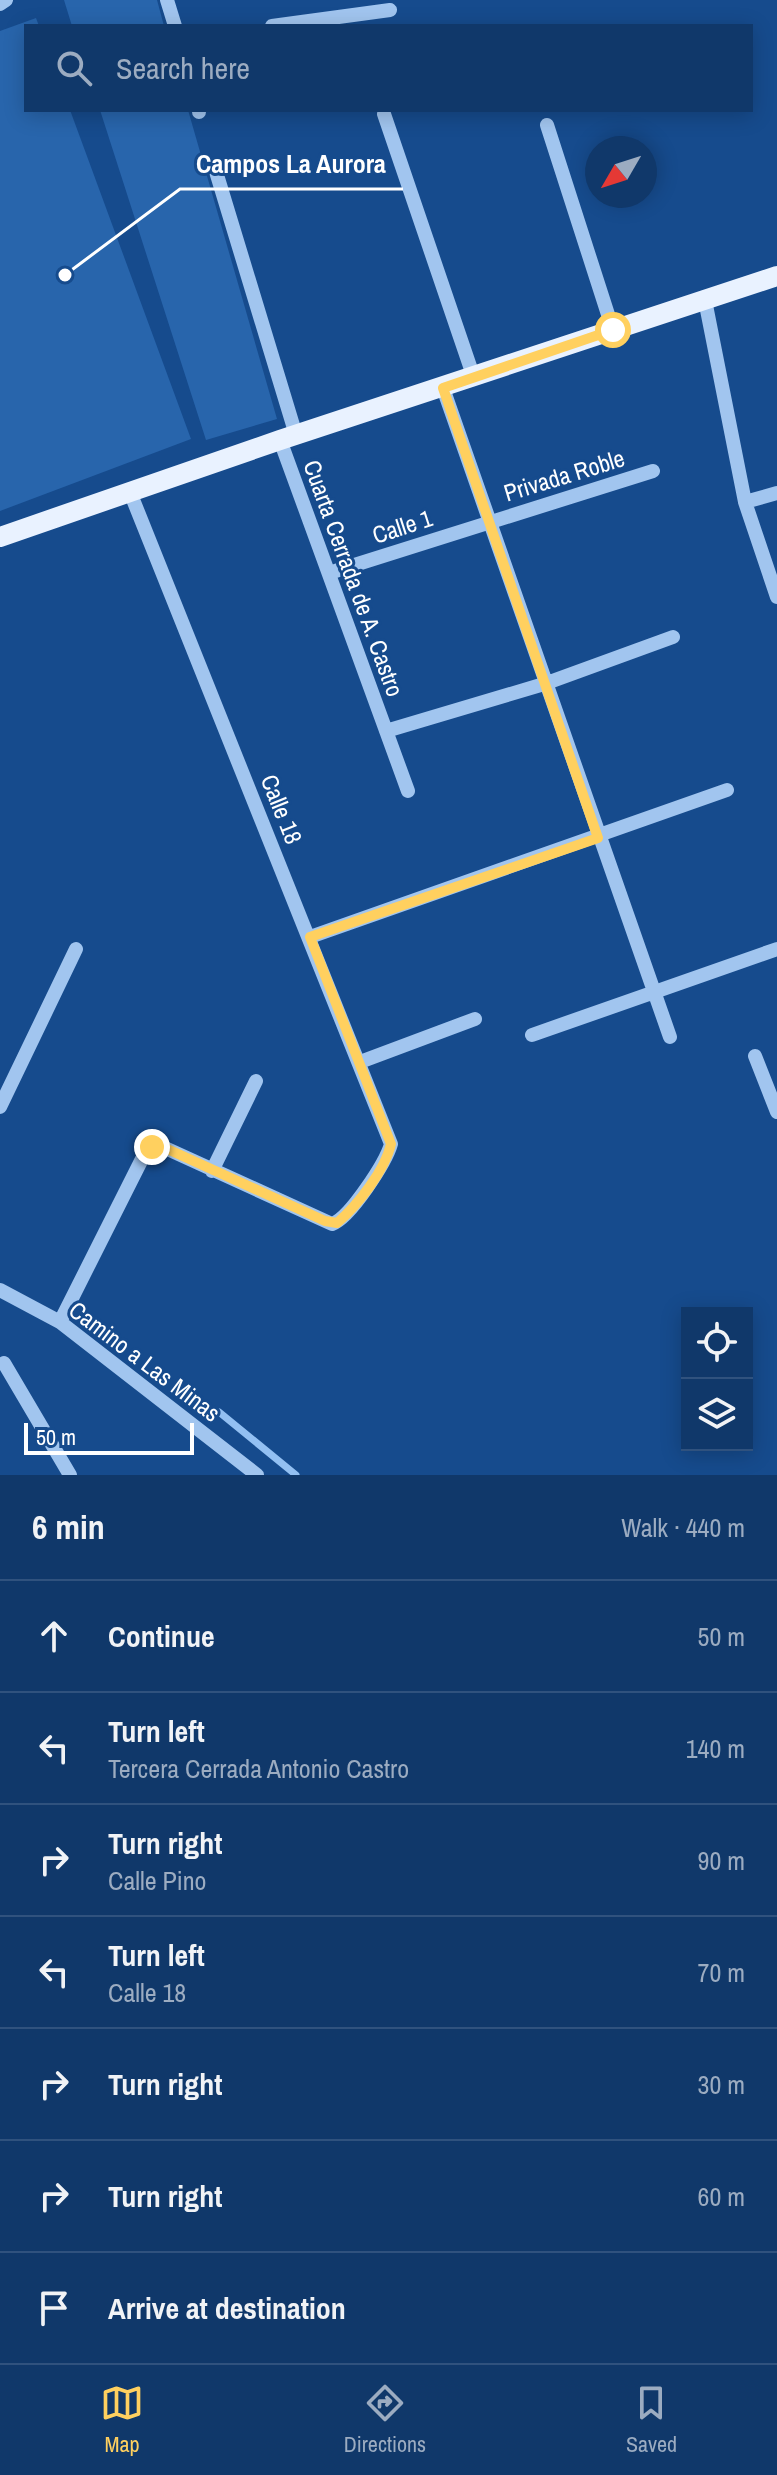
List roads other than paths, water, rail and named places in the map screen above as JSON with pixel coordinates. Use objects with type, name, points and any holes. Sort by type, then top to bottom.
[{"type":"main road","points":[[0,537],[777,276]]},
{"type":"street","points":[[0,4],[6,0]]},
{"type":"street","points":[[167,0],[174,24]]},
{"type":"street","points":[[287,24],[390,10]]},
{"type":"street","points":[[384,114],[474,378]]},
{"type":"street","points":[[547,125],[613,330]]},
{"type":"street","name":"Cuarta Cerrada de A. Castro","points":[[214,165],[288,438],[329,573],[408,791]]},
{"type":"street","points":[[705,300],[745,502],[777,597]]},
{"type":"street","points":[[443,388],[670,1037]]},
{"type":"street","name":"Privada Roble","points":[[489,522],[653,471]]},
{"type":"street","name":"Calle 18","points":[[130,492],[391,1144],[388,1155],[365,1189],[344,1217],[332,1224],[212,1171]]},
{"type":"street","points":[[745,502],[777,493]]},
{"type":"street","name":"Calle 1","points":[[329,573],[489,522]]},
{"type":"street","points":[[386,731],[544,684],[673,637]]},
{"type":"street","points":[[310,937],[727,790]]},
{"type":"street","points":[[0,1107],[76,949]]},
{"type":"street","points":[[532,1035],[777,949]]},
{"type":"street","points":[[360,1062],[475,1019]]},
{"type":"street","points":[[755,1056],[777,1112]]},
{"type":"street","points":[[60,1322],[145,1153],[156,1146],[163,1147],[212,1171],[256,1081]]},
{"type":"street","name":"Camino a Las Minas","points":[[0,1290],[60,1322],[254,1474]]},
{"type":"street","points":[[4,1363],[70,1475]]},
{"type":"waterway","points":[[219,1412],[296,1475]]},
{"type":"place","name":"Campos La Aurora","points":[[65,275]]}]
